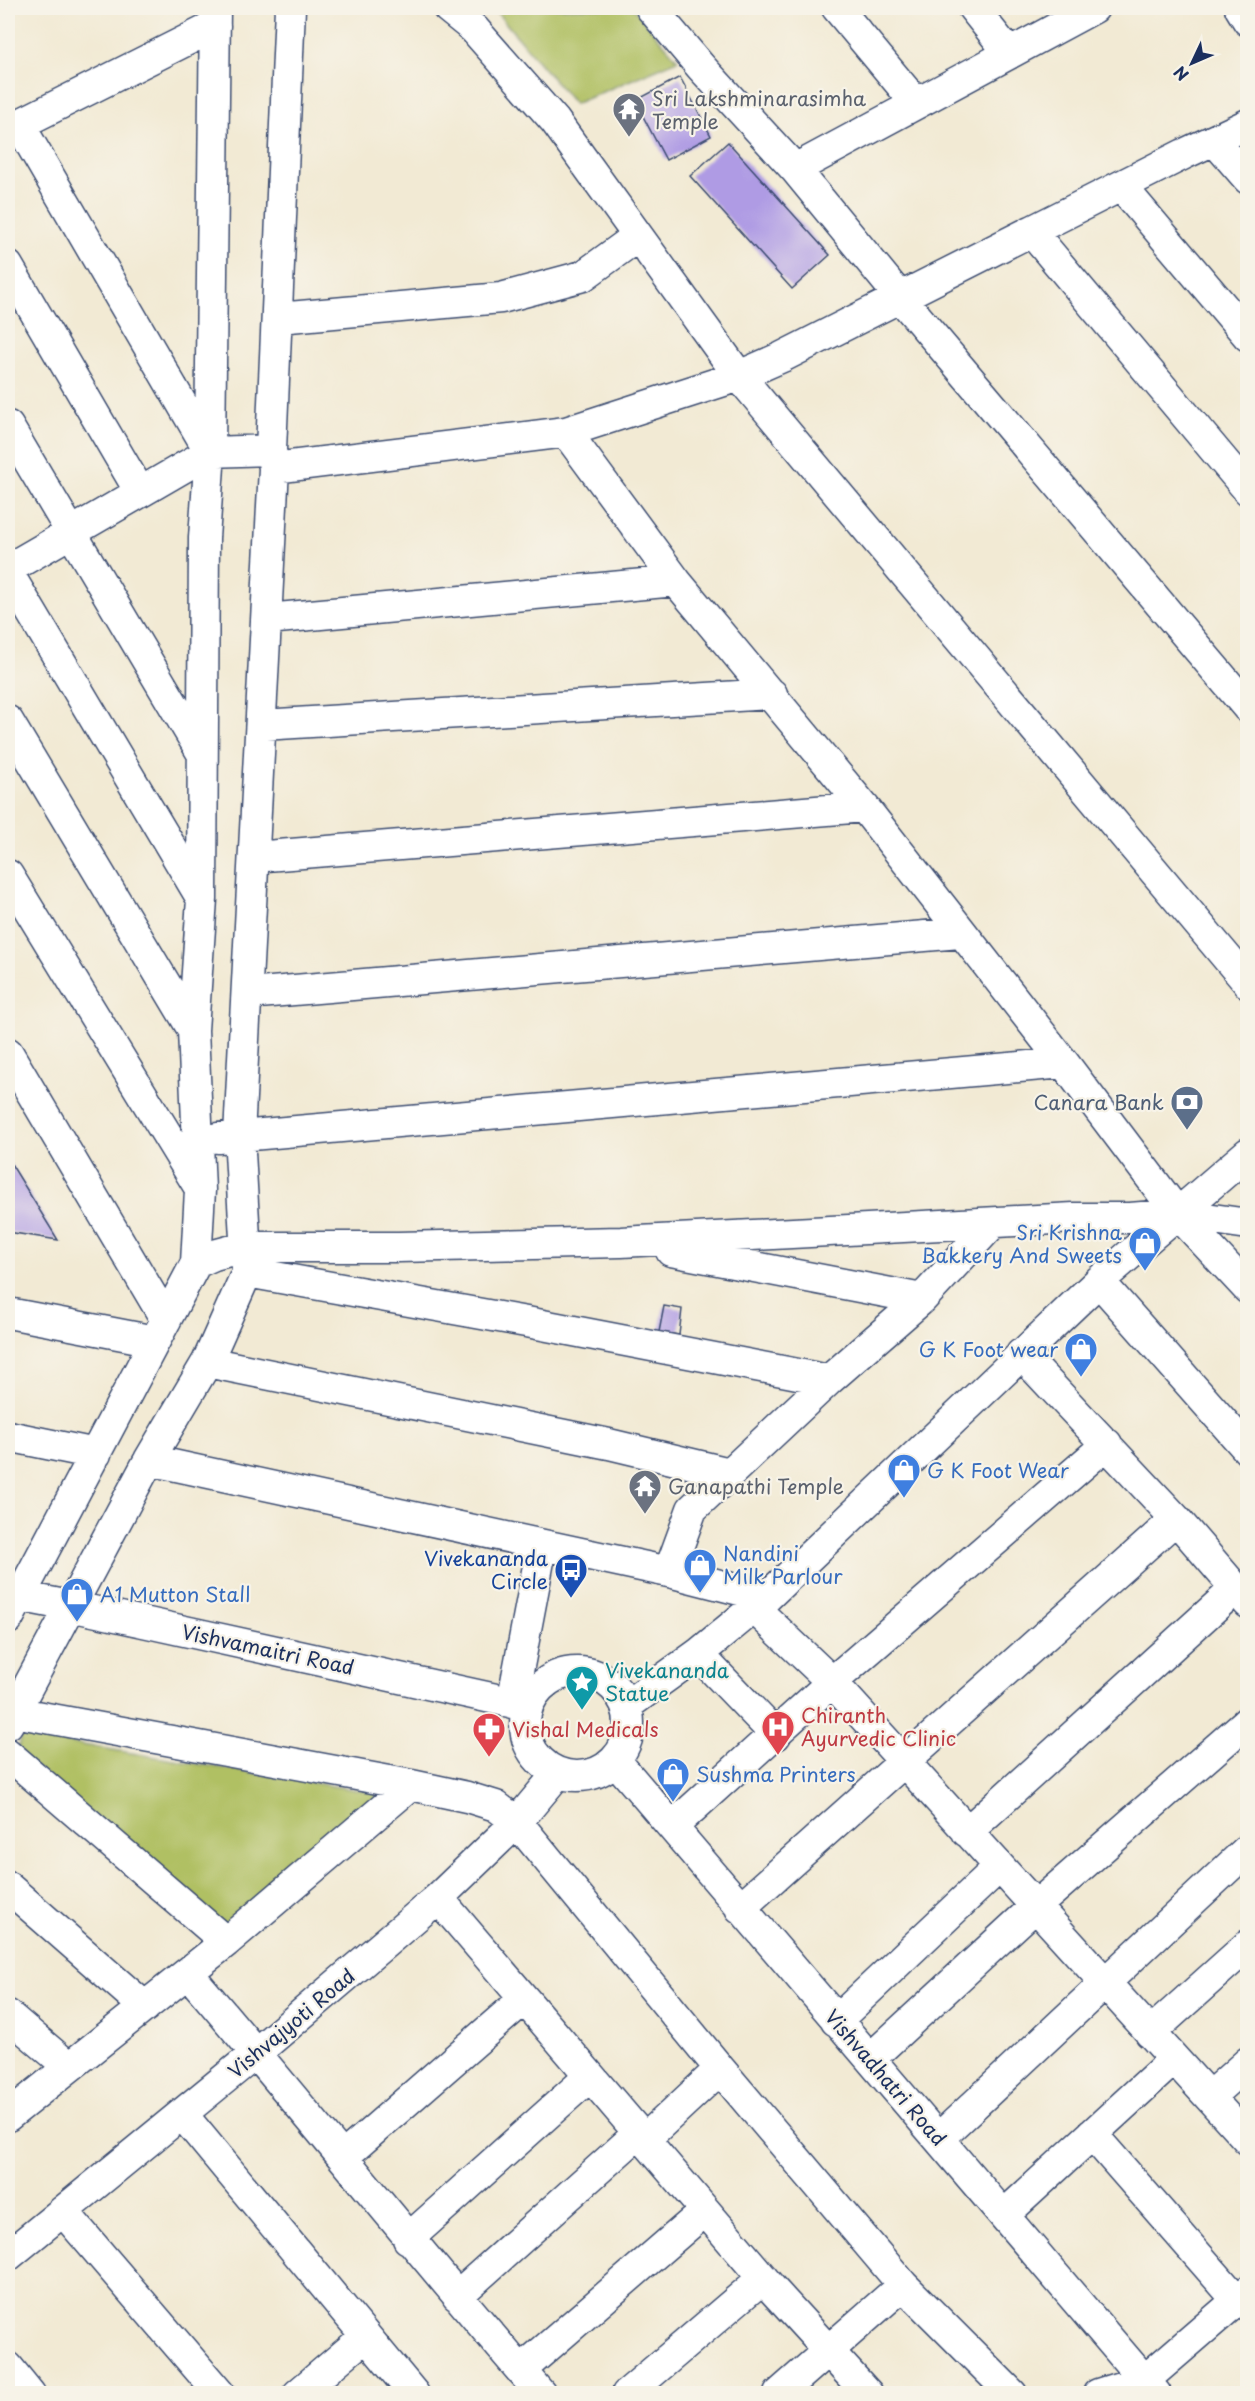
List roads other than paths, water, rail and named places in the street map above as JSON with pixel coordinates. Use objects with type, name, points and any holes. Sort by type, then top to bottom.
[{"type":"street","points":[[290,8],[267,619],[239,1135],[245,1260],[207,1362],[149,1460],[11,1718],[411,1785],[496,1806],[517,1822],[720,2069],[903,2285],[1012,2394]]},
{"type":"street","points":[[448,8],[474,29],[555,121],[739,376],[1248,983]]},
{"type":"street","points":[[651,8],[701,67],[795,168],[900,297],[1248,708]]},
{"type":"street","points":[[837,8],[916,103]]},
{"type":"street","points":[[973,8],[1010,53]]},
{"type":"street","points":[[795,168],[1094,8]]},
{"type":"street","points":[[1240,8],[1248,21]]},
{"type":"street","points":[[12,1603],[96,1454],[196,1263],[200,1190],[193,1030],[202,899],[204,538],[210,452],[215,17],[13,127],[210,452]]},
{"type":"street","points":[[202,899],[8,571],[210,452],[272,459],[567,432],[739,376],[1248,124]]},
{"type":"street","points":[[1214,140],[1248,179]]},
{"type":"street","points":[[1120,186],[1248,336]]},
{"type":"street","points":[[1031,231],[1248,490]]},
{"type":"street","points":[[278,318],[501,298],[583,276],[638,236]]},
{"type":"street","points":[[8,266],[140,492]]},
{"type":"street","points":[[8,426],[202,753]]},
{"type":"street","points":[[567,432],[676,581],[864,807],[960,933],[1064,1063],[1178,1214],[1248,1289]]},
{"type":"street","points":[[267,619],[676,581]]},
{"type":"street","points":[[262,725],[529,711],[772,694]]},
{"type":"street","points":[[8,721],[193,1030]]},
{"type":"street","points":[[254,857],[864,807]]},
{"type":"street","points":[[8,875],[200,1190]]},
{"type":"street","points":[[247,994],[960,933]]},
{"type":"street","points":[[8,1053],[161,1330]]},
{"type":"street","points":[[198,1140],[1064,1063]]},
{"type":"street","points":[[626,1706],[698,1654],[761,1602],[1099,1281],[1248,1153]]},
{"type":"street","points":[[245,1260],[398,1247],[621,1242],[1178,1214],[1248,1224]]},
{"type":"street","points":[[669,1572],[692,1509],[829,1380],[922,1299],[992,1224]]},
{"type":"street","points":[[621,1242],[922,1299]]},
{"type":"street","points":[[196,1263],[214,1254],[532,1323],[829,1380]]},
{"type":"street","points":[[1099,1281],[1248,1450]]},
{"type":"street","points":[[8,1313],[161,1330]]},
{"type":"street","points":[[967,1832],[1241,1596],[1176,1519],[1021,1354]]},
{"type":"street","points":[[207,1362],[609,1444],[730,1473]]},
{"type":"street","points":[[8,1436],[96,1454]]},
{"type":"street","points":[[672,1827],[832,1682],[1107,1444]]},
{"type":"street","points":[[149,1460],[669,1572],[761,1602],[967,1832],[1037,1905],[1173,2060],[1248,2140]]},
{"type":"street","points":[[740,1908],[1176,1519]]},
{"type":"street","points":[[520,1704],[554,1676],[571,1672],[588,1673],[604,1679],[618,1691],[626,1706],[630,1723],[627,1740],[615,1760],[607,1767],[592,1774],[575,1776],[558,1773],[543,1764],[532,1751],[526,1735],[525,1717],[520,1704],[542,1545]]},
{"type":"street","name":"Vishvamaitri Road","points":[[12,1603],[70,1606],[520,1704]]},
{"type":"street","points":[[698,1654],[776,1735]]},
{"type":"street","points":[[871,2058],[1037,1905],[1248,1721]]},
{"type":"street","points":[[8,1754],[226,1942]]},
{"type":"street","name":"Vishvadhatri Road","points":[[615,1760],[1151,2386]]},
{"type":"street","name":"Vishvajyoti Road","points":[[8,2256],[256,2053],[438,1898],[517,1822],[558,1773]]},
{"type":"street","points":[[8,2116],[226,1942],[411,1785]]},
{"type":"street","points":[[939,2138],[1248,1849]]},
{"type":"street","points":[[837,2021],[999,1867]]},
{"type":"street","points":[[8,1887],[145,2007]]},
{"type":"street","points":[[438,1898],[763,2278],[868,2394]]},
{"type":"street","points":[[1150,2033],[1248,1945]]},
{"type":"street","points":[[188,1973],[342,2157],[408,2240],[541,2394]]},
{"type":"street","points":[[342,2157],[524,1999]]},
{"type":"street","points":[[8,2015],[69,2067]]},
{"type":"street","points":[[1004,2215],[1173,2060]]},
{"type":"street","points":[[1209,2097],[1248,2062]]},
{"type":"street","points":[[457,2296],[720,2069]]},
{"type":"street","points":[[408,2240],[590,2076]]},
{"type":"street","points":[[182,2114],[414,2394]]},
{"type":"street","points":[[1092,2134],[1242,2296],[1151,2386],[1098,2394]]},
{"type":"street","points":[[63,2211],[220,2394]]},
{"type":"street","points":[[521,2370],[705,2211]]},
{"type":"street","points":[[627,2394],[763,2278]]},
{"type":"street","points":[[778,2394],[903,2285]]},
{"type":"street","points":[[298,2394],[366,2336]]},
{"type":"street","points":[[8,2367],[30,2394]]},
{"type":"place","name":"Sri Lakshminarasimha Temple","points":[[629,138]]},
{"type":"place","name":"Canara Bank","points":[[1187,1131]]},
{"type":"place","name":"Sri Krishna Bakkery And Sweets","points":[[1145,1272]]},
{"type":"place","name":"G K Foot wear","points":[[1081,1378]]},
{"type":"place","name":"G K Foot Wear","points":[[904,1499]]},
{"type":"place","name":"Ganapathi Temple","points":[[645,1515]]},
{"type":"place","name":"Nandini Milk Parlour","points":[[700,1594]]},
{"type":"place","name":"Vivekananda Circle","points":[[571,1599]]},
{"type":"place","name":"A1 Mutton Stall","points":[[77,1623]]},
{"type":"place","name":"Vivekananda Statue","points":[[582,1711]]},
{"type":"place","name":"Chiranth Ayurvedic Clinic","points":[[778,1756]]},
{"type":"place","name":"Vishal Medicals","points":[[489,1758]]},
{"type":"place","name":"Sushma Printers","points":[[673,1803]]}]
